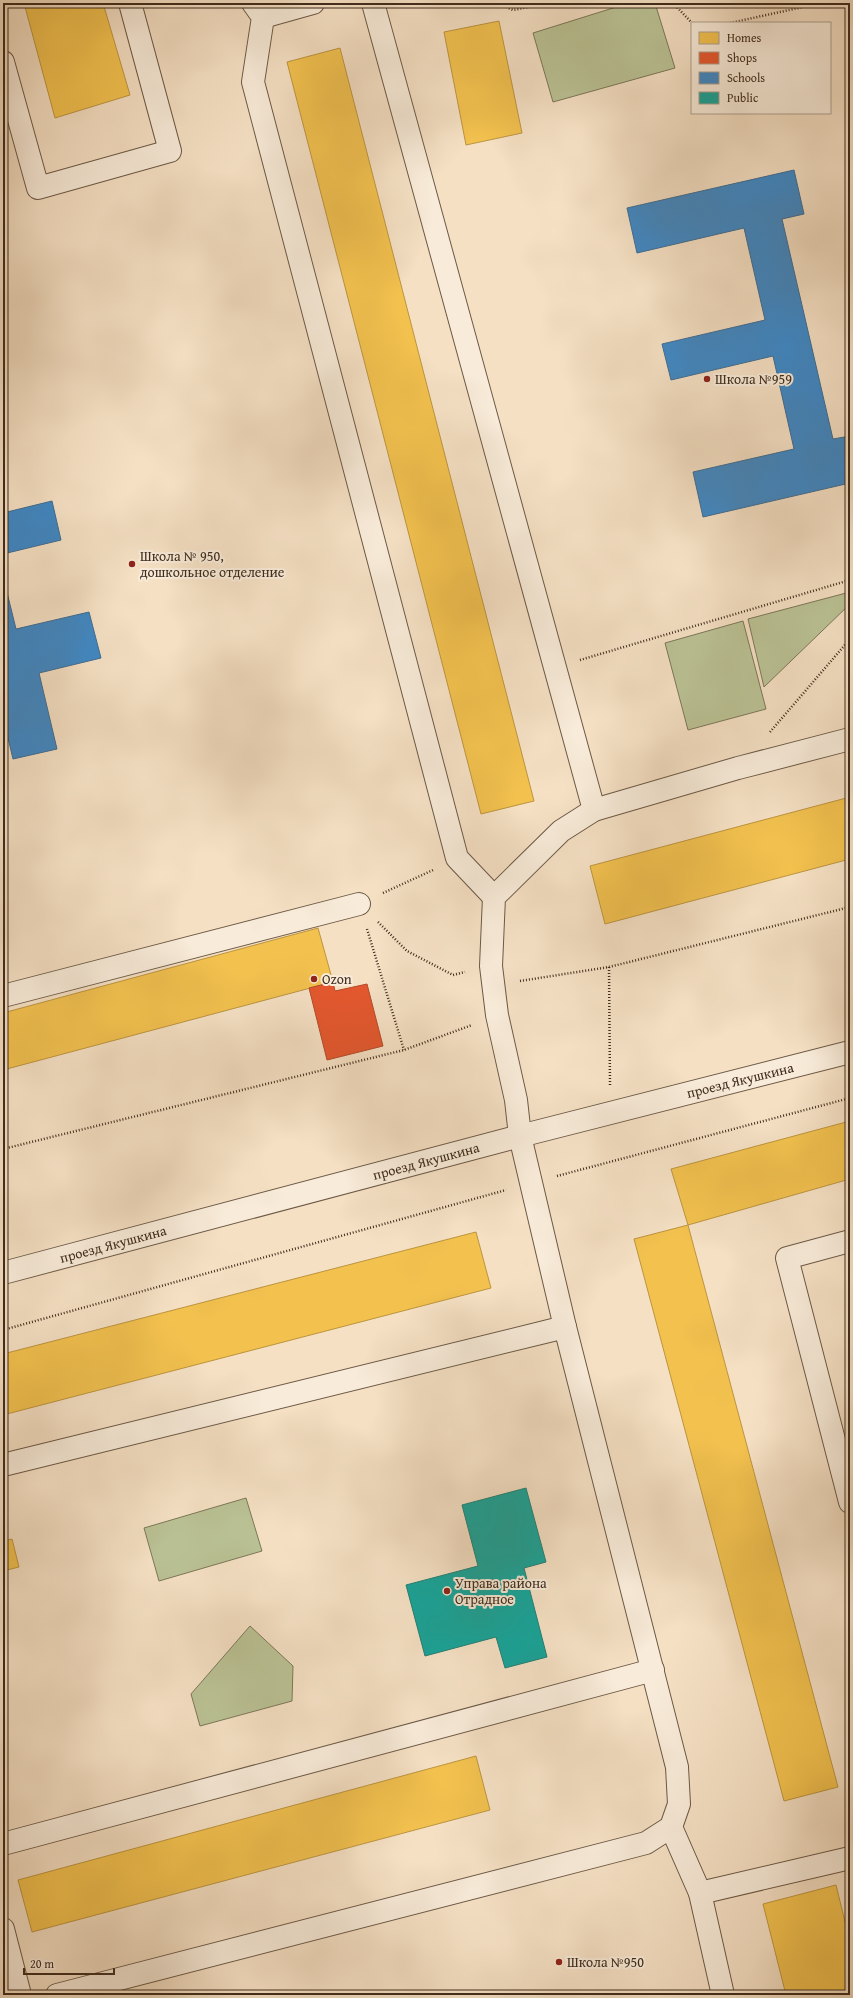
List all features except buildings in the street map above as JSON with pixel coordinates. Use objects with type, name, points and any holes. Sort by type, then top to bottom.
[{"type":"street","points":[[3,62],[38,188],[170,151],[130,3]]},
{"type":"street","points":[[58,1995],[646,1843],[671,1827],[680,1804],[677,1767],[565,1328],[520,1136],[516,1100],[497,1015],[493,976],[494,897],[457,858],[253,82],[258,10],[313,3]]},
{"type":"street","points":[[373,3],[594,810]]},
{"type":"street","points":[[494,897],[561,831],[594,810],[738,768],[850,739]]},
{"type":"street","points":[[3,996],[359,904]]},
{"type":"street","name":"проезд Якушкина","points":[[3,1273],[520,1136],[850,1052]]},
{"type":"street","points":[[850,1241],[787,1258],[850,1502]]},
{"type":"street","points":[[3,1465],[565,1328]]},
{"type":"street","points":[[3,1844],[653,1670]]},
{"type":"street","points":[[671,1827],[700,1893],[723,1995]]},
{"type":"street","points":[[700,1893],[850,1858]]},
{"type":"street","points":[[3,1929],[20,1995]]},
{"type":"path","points":[[498,3],[513,10],[550,3]]},
{"type":"path","points":[[673,3],[691,22]]},
{"type":"path","points":[[735,22],[821,3]]},
{"type":"path","points":[[554,668],[850,580]]},
{"type":"path","points":[[768,733],[850,639]]},
{"type":"path","points":[[359,904],[457,858]]},
{"type":"path","points":[[359,904],[407,951],[453,975],[493,976],[609,967],[850,907]]},
{"type":"path","points":[[359,904],[404,1050]]},
{"type":"path","points":[[609,967],[610,1113]]},
{"type":"path","points":[[3,1149],[404,1050],[497,1015]]},
{"type":"path","points":[[3,1330],[531,1183],[850,1098]]},
{"type":"green space","points":[[629,3],[655,3],[675,68],[553,102],[533,33]]},
{"type":"green space","points":[[850,592],[850,604],[764,687],[748,619]]},
{"type":"green space","points":[[743,621],[766,709],[688,730],[665,643]]},
{"type":"green space","points":[[246,1498],[262,1551],[159,1581],[144,1528]]},
{"type":"green space","points":[[250,1626],[293,1666],[292,1701],[200,1726],[191,1694]]},
{"type":"place","name":"Школа №959","points":[[707,379]]},
{"type":"place","name":"Школа № 950, дошкольное отделение","points":[[132,564]]},
{"type":"place","name":"Ozon","points":[[314,979]]},
{"type":"place","name":"Управа района Отрадное","points":[[447,1591]]},
{"type":"place","name":"Школа №950","points":[[559,1962]]}]
